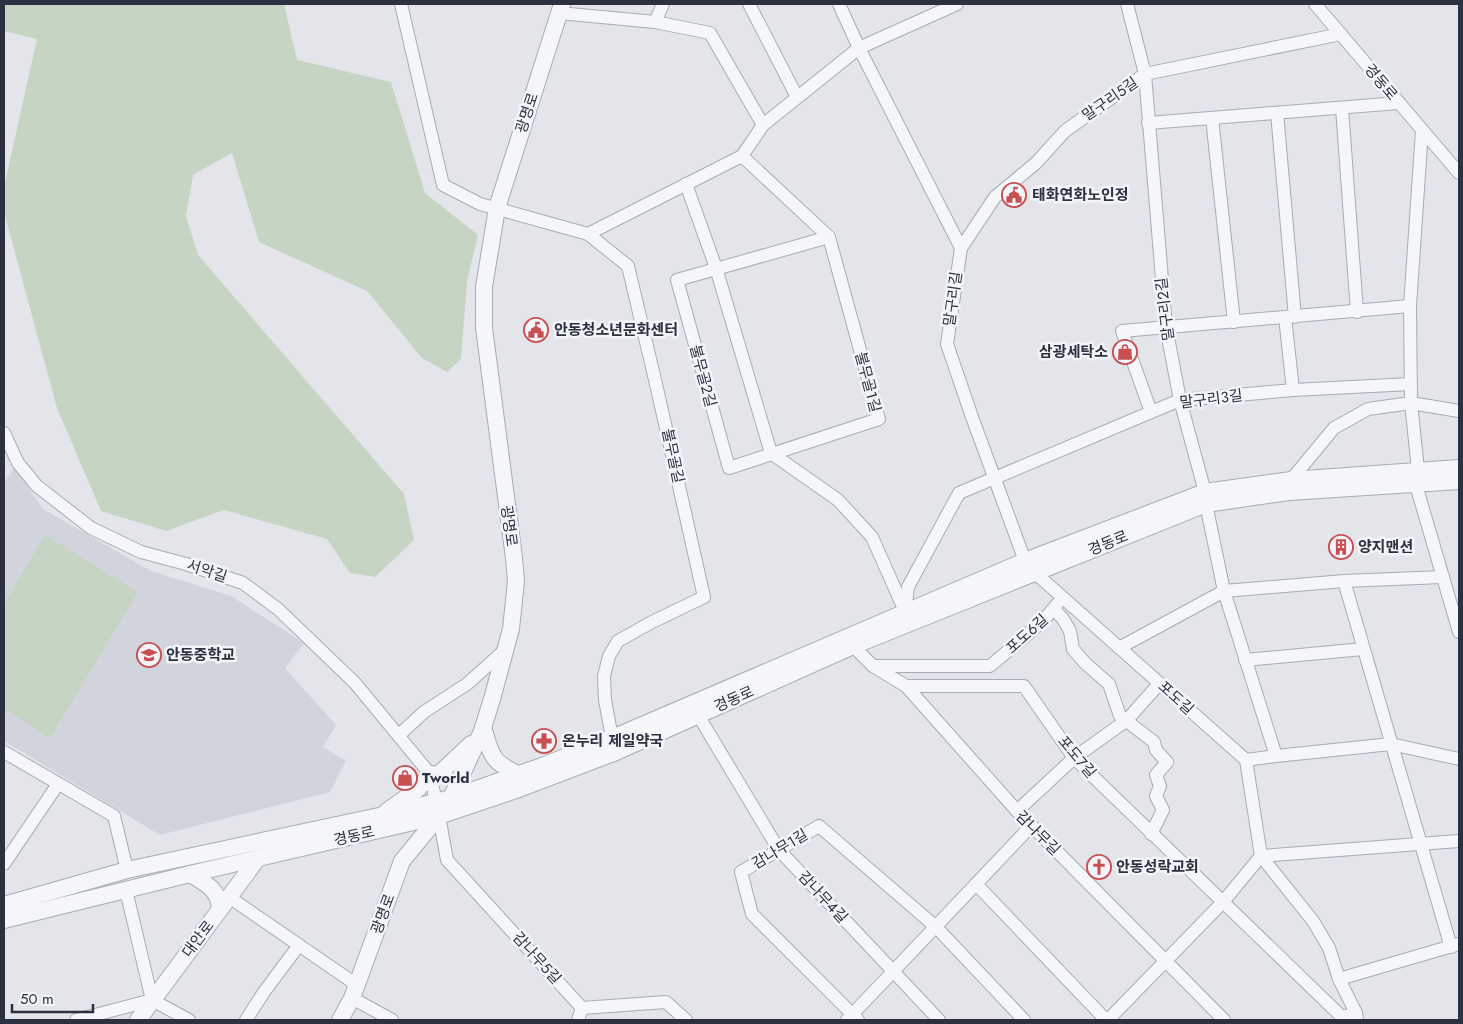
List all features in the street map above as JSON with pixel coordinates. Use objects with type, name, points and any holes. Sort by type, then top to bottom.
[{"type":"street","name":"불무골길","points":[[401,4],[443,185],[480,204],[588,234],[628,266],[704,597],[618,641],[609,656],[604,676],[605,700],[612,738]]},
{"type":"street","points":[[655,22],[663,4]]},
{"type":"street","points":[[749,4],[797,97]]},
{"type":"street","points":[[838,4],[961,248]]},
{"type":"street","points":[[588,234],[742,156],[763,125],[859,48],[957,4]]},
{"type":"street","name":"말구리2길","points":[[1127,4],[1145,74],[1166,327],[1180,400],[1205,498],[1224,592],[1276,756]]},
{"type":"street","name":"경동로","points":[[1315,4],[1459,173]]},
{"type":"street","name":"광명로","points":[[340,1020],[355,992],[402,861],[442,806],[482,729],[511,629],[516,581],[484,328],[484,287],[497,208],[561,8]]},
{"type":"street","points":[[561,8],[655,22],[710,33],[763,125]]},
{"type":"street","name":"말구리5길","points":[[961,248],[995,197],[1036,163],[1065,131],[1145,74],[1341,34]]},
{"type":"street","points":[[1148,124],[1399,103]]},
{"type":"street","points":[[1342,108],[1357,312]]},
{"type":"street","points":[[1277,113],[1293,390]]},
{"type":"street","points":[[1212,118],[1234,322]]},
{"type":"street","points":[[1422,130],[1410,306],[1411,404],[1417,478],[1459,632]]},
{"type":"street","points":[[742,156],[829,237]]},
{"type":"street","points":[[686,184],[716,268],[771,453],[838,500],[872,537],[907,618]]},
{"type":"street","points":[[716,268],[829,237]]},
{"type":"street","name":"불무골1길","points":[[771,453],[879,419],[829,237]]},
{"type":"street","name":"말구리길","points":[[961,248],[947,344],[994,477],[1030,567]]},
{"type":"street","name":"불무골2길","points":[[716,268],[677,280],[729,468],[771,453]]},
{"type":"street","points":[[1151,412],[1122,331],[1410,306]]},
{"type":"street","name":"말구리3길","points":[[907,618],[908,587],[958,493],[1180,400],[1293,390],[1411,384]]},
{"type":"street","points":[[1291,480],[1334,428],[1368,409],[1411,404],[1459,411]]},
{"type":"street","name":"서악길","points":[[4,433],[18,463],[37,486],[91,528],[141,552],[186,564],[243,583],[278,609],[355,683],[399,735],[430,774],[442,806]]},
{"type":"street","name":"경동로","points":[[1205,498],[1289,492],[1417,478]]},
{"type":"street","name":"경동로","points":[[4,920],[258,858],[442,806],[1030,567],[1205,498],[1291,480],[1458,479]]},
{"type":"street","name":"포도길","points":[[1030,567],[1246,760]]},
{"type":"street","points":[[1119,648],[1224,592],[1344,582],[1443,577]]},
{"type":"street","points":[[1339,979],[1455,945],[1421,844],[1344,582]]},
{"type":"street","points":[[1054,609],[1062,597]]},
{"type":"street","name":"포도6길","points":[[873,666],[990,666],[1054,609],[1070,631],[1074,649],[1085,663],[1109,684],[1120,716],[1154,742],[1156,750],[1167,762],[1156,775],[1160,786],[1156,796],[1163,810],[1151,834]]},
{"type":"street","name":"경동로","points":[[4,905],[127,870],[379,816],[442,806],[516,790],[616,752],[853,646],[907,618]]},
{"type":"street","name":"감나무길","points":[[853,646],[873,666],[906,686],[1031,826],[1224,1020]]},
{"type":"street","points":[[1245,660],[1364,648]]},
{"type":"street","points":[[399,735],[424,712],[467,684],[504,650]]},
{"type":"street","points":[[1017,811],[1074,758],[1127,720],[1159,684]]},
{"type":"street","name":"포도7길","points":[[906,686],[1024,686],[1074,758],[1342,1017],[1357,1016]]},
{"type":"street","name":"감나무4길","points":[[698,715],[779,850],[939,1020]]},
{"type":"street","points":[[379,816],[418,788],[430,774],[438,775],[466,749],[482,729]]},
{"type":"street","points":[[482,729],[492,755],[497,762],[518,774]]},
{"type":"street","points":[[1357,1016],[1339,979],[1329,948],[1313,921],[1261,856],[1246,760],[1392,744],[1459,759]]},
{"type":"street","points":[[4,752],[114,816],[127,870]]},
{"type":"street","points":[[4,864],[58,784]]},
{"type":"street","name":"감나무5길","points":[[442,806],[446,860],[582,1008]]},
{"type":"street","name":"감나무1길","points":[[853,1018],[752,914],[741,872],[819,826],[936,927]]},
{"type":"street","points":[[853,1018],[894,971],[1031,826]]},
{"type":"street","points":[[976,884],[1107,1020],[1222,903],[1261,856],[1459,841]]},
{"type":"street","name":"대안로","points":[[138,1020],[258,858]]},
{"type":"street","points":[[190,874],[212,888],[224,903],[299,945],[392,1020]]},
{"type":"street","points":[[126,890],[152,1000]]},
{"type":"street","points":[[936,927],[1024,1020]]},
{"type":"street","points":[[246,1020],[299,945]]},
{"type":"street","points":[[76,1020],[152,1000],[188,1020]]},
{"type":"street","points":[[578,1020],[582,1008],[666,1002],[686,1020]]},
{"type":"shaded area","name":"안동중학교","points":[[14,467],[43,509],[151,571],[231,596],[304,643],[285,668],[336,725],[323,747],[346,761],[330,792],[160,835],[4,741],[4,484]]},
{"type":"green space","points":[[4,4],[284,4],[297,60],[391,82],[425,193],[478,235],[467,281],[461,359],[447,372],[422,358],[367,291],[259,242],[232,153],[193,175],[186,216],[198,255],[404,494],[414,540],[375,577],[350,573],[327,539],[224,510],[166,531],[101,511],[57,408],[4,212],[4,187],[37,39],[4,31]]},
{"type":"green space","points":[[45,535],[138,592],[50,738],[4,709],[4,604]]},
{"type":"place","name":"태화연화노인정","points":[[1014,195]]},
{"type":"place","name":"안동청소년문화센터","points":[[536,330]]},
{"type":"place","name":"삼광세탁소","points":[[1125,352]]},
{"type":"place","name":"양지맨션","points":[[1341,547]]},
{"type":"place","name":"안동중학교","points":[[149,655]]},
{"type":"place","name":"온누리 제일약국","points":[[544,741]]},
{"type":"place","name":"Tworld","points":[[405,778]]},
{"type":"place","name":"안동성락교회","points":[[1099,867]]}]
